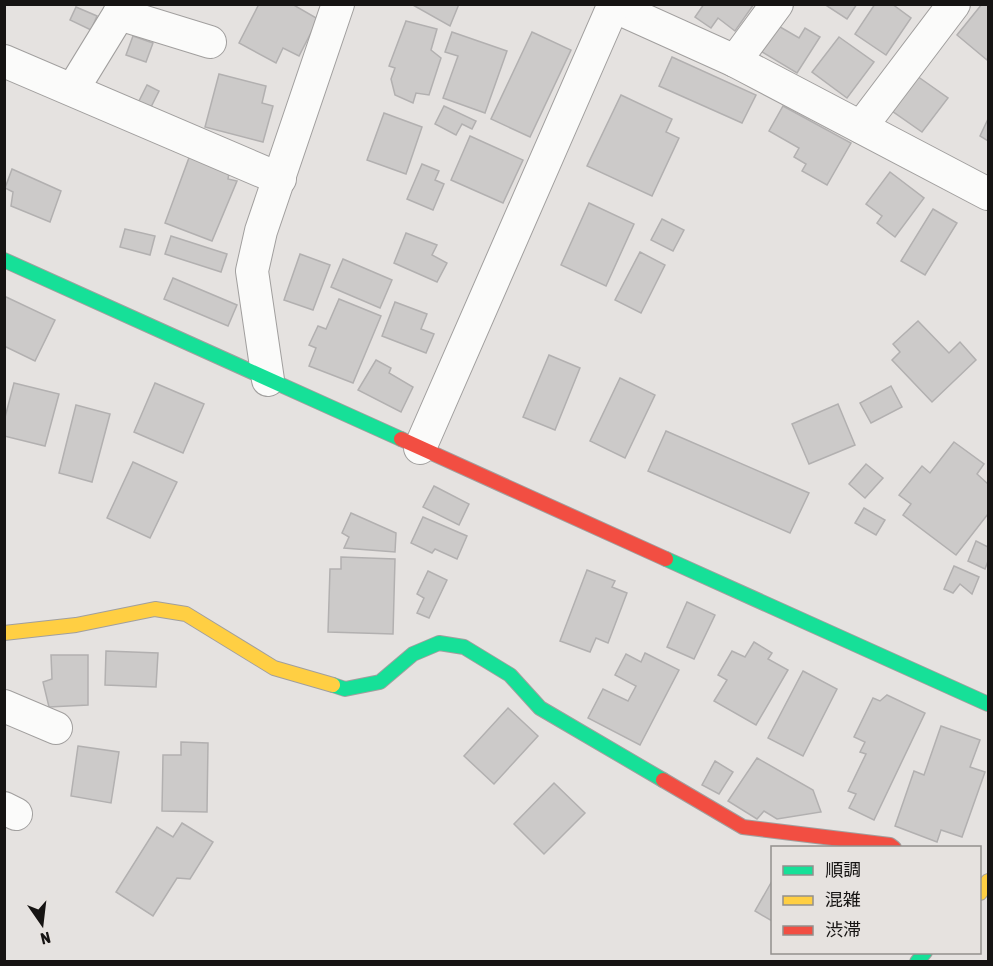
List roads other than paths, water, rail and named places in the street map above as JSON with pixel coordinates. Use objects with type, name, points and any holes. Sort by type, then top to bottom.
[{"type":"street","points":[[268,380],[252,271],[261,231],[339,4]]},
{"type":"street","points":[[735,61],[777,4]]},
{"type":"street","points":[[420,448],[613,5],[735,61],[988,194]]},
{"type":"street","points":[[861,127],[946,8]]},
{"type":"street","points":[[74,89],[121,9],[210,42]]},
{"type":"street","points":[[4,61],[280,179]]},
{"type":"street","points":[[4,260],[988,704]]},
{"type":"street","points":[[4,633],[76,625],[155,609],[186,614],[274,668],[345,689],[380,682],[413,654],[439,643],[464,647],[510,675],[540,708],[743,827],[891,846]]},
{"type":"street","points":[[4,706],[56,728]]}]
